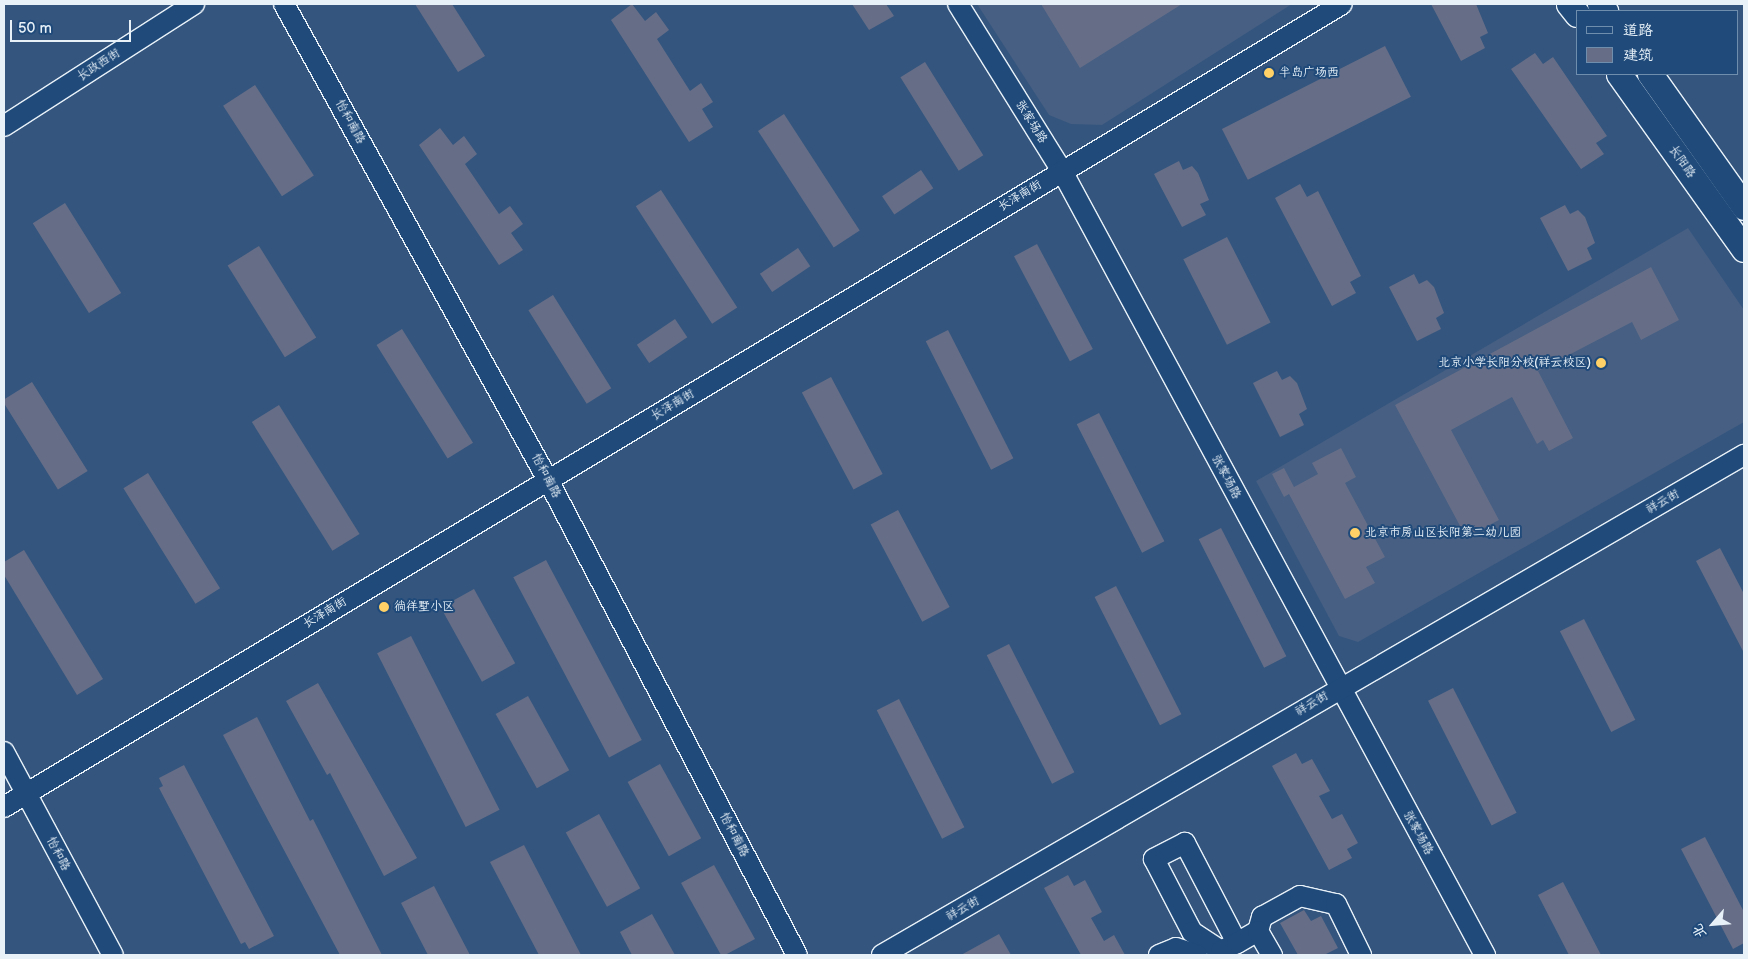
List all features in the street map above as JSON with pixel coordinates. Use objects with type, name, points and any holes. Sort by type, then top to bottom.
[{"type":"main road","name":"长阳路","points":[[1620,75],[1744,249]]},
{"type":"main road","name":"长阳路","points":[[1651,75],[1744,207]]},
{"type":"street","name":"长政西街","points":[[4,126],[194,4]]},
{"type":"street","name":"怡和南路","points":[[284,4],[548,480],[796,955]]},
{"type":"street","name":"张家场路","points":[[958,4],[1062,171],[1339,688],[1485,955]]},
{"type":"street","name":"长泽南街","points":[[4,807],[1342,4]]},
{"type":"street","name":"祥云街","points":[[882,955],[1339,688],[1744,455]]},
{"type":"street","name":"怡和路","points":[[4,752],[113,955]]},
{"type":"street","points":[[1202,951],[1154,858],[1185,843],[1237,943]]},
{"type":"street","points":[[1159,955],[1176,948],[1202,951],[1221,950],[1258,931],[1262,917],[1300,896],[1336,904],[1361,955]]},
{"type":"street","points":[[1258,931],[1272,955]]},
{"type":"shaded area","points":[[977,4],[1292,4],[1102,125],[1071,124],[1049,115]]},
{"type":"shaded area","name":"北京小学长阳分校(祥云校区)","points":[[1688,228],[1744,310],[1744,422],[1358,642],[1339,636],[1256,481]]},
{"type":"building","points":[[415,4],[452,4],[485,56],[458,72]]},
{"type":"building","points":[[632,4],[645,21],[656,12],[669,30],[657,39],[690,91],[701,83],[713,102],[702,109],[713,127],[689,142],[611,20]]},
{"type":"building","points":[[852,4],[886,4],[894,16],[869,30]]},
{"type":"building","points":[[1041,4],[1182,4],[1080,68]]},
{"type":"building","points":[[1431,4],[1476,4],[1488,33],[1480,37],[1485,48],[1461,61]]},
{"type":"building","points":[[1385,46],[1411,97],[1248,180],[1222,129]]},
{"type":"building","points":[[1535,53],[1543,64],[1553,57],[1607,136],[1596,143],[1604,154],[1581,169],[1511,69]]},
{"type":"building","points":[[925,62],[983,155],[959,171],[900,77]]},
{"type":"building","points":[[255,85],[314,176],[282,196],[223,106]]},
{"type":"building","points":[[784,114],[860,231],[834,247],[758,131]]},
{"type":"building","points":[[440,128],[453,145],[464,136],[477,154],[465,164],[499,214],[510,206],[523,224],[511,233],[523,250],[499,265],[419,145]]},
{"type":"building","points":[[1179,161],[1183,170],[1192,166],[1198,173],[1209,200],[1200,204],[1206,215],[1182,227],[1154,174]]},
{"type":"building","points":[[921,170],[933,188],[894,215],[882,196]]},
{"type":"building","points":[[1300,184],[1307,197],[1318,191],[1361,276],[1350,282],[1356,293],[1332,306],[1275,198]]},
{"type":"building","points":[[661,190],[737,307],[712,324],[636,206]]},
{"type":"building","points":[[65,203],[121,293],[89,313],[33,223]]},
{"type":"building","points":[[1565,205],[1570,214],[1578,210],[1585,217],[1595,243],[1587,248],[1592,259],[1568,271],[1540,218]]},
{"type":"building","points":[[1227,237],[1271,323],[1227,345],[1183,259]]},
{"type":"building","points":[[1037,244],[1093,349],[1070,361],[1014,256]]},
{"type":"building","points":[[259,246],[316,338],[285,357],[228,266]]},
{"type":"building","points":[[798,248],[810,266],[772,292],[760,274]]},
{"type":"building","points":[[1651,267],[1679,320],[1641,340],[1632,322],[1538,371],[1573,438],[1549,451],[1543,440],[1537,444],[1512,397],[1451,430],[1499,520],[1466,537],[1395,405]]},
{"type":"building","points":[[1414,274],[1419,284],[1427,280],[1434,287],[1444,313],[1436,318],[1441,329],[1417,341],[1389,287]]},
{"type":"building","points":[[553,295],[611,388],[587,404],[528,310]]},
{"type":"building","points":[[675,319],[687,337],[649,363],[637,345]]},
{"type":"building","points":[[402,329],[473,443],[448,459],[377,345]]},
{"type":"building","points":[[948,330],[1013,458],[991,470],[926,341]]},
{"type":"building","points":[[1277,371],[1282,380],[1290,376],[1297,383],[1307,409],[1299,414],[1304,425],[1280,437],[1253,383]]},
{"type":"building","points":[[831,377],[883,474],[854,490],[802,392]]},
{"type":"building","points":[[32,382],[88,471],[58,490],[4,403],[4,399]]},
{"type":"building","points":[[279,405],[360,534],[332,551],[252,422]]},
{"type":"building","points":[[1099,413],[1164,541],[1142,553],[1077,424]]},
{"type":"building","points":[[1341,448],[1356,477],[1345,483],[1385,557],[1366,567],[1375,583],[1345,599],[1289,494],[1284,497],[1272,474],[1284,468],[1294,487],[1318,474],[1312,463]]},
{"type":"building","points":[[148,473],[220,588],[195,604],[123,488]]},
{"type":"building","points":[[898,510],[950,607],[922,622],[871,525]]},
{"type":"building","points":[[1221,528],[1286,656],[1264,668],[1199,539]]},
{"type":"building","points":[[1720,548],[1744,594],[1744,653],[1696,561]]},
{"type":"building","points":[[24,550],[103,679],[77,695],[4,575],[4,562]]},
{"type":"building","points":[[546,560],[642,740],[609,757],[513,577]]},
{"type":"building","points":[[1116,586],[1181,714],[1160,725],[1095,597]]},
{"type":"building","points":[[474,589],[515,663],[482,682],[441,607]]},
{"type":"building","points":[[1584,619],[1635,720],[1611,732],[1560,631]]},
{"type":"building","points":[[411,636],[500,810],[466,827],[377,653]]},
{"type":"building","points":[[1009,644],[1074,772],[1052,784],[987,655]]},
{"type":"building","points":[[318,683],[417,858],[384,876],[330,773],[327,775],[286,701]]},
{"type":"building","points":[[1453,688],[1517,813],[1492,825],[1428,701]]},
{"type":"building","points":[[528,696],[569,770],[537,788],[496,714]]},
{"type":"building","points":[[899,699],[964,827],[942,839],[877,710]]},
{"type":"building","points":[[257,717],[310,821],[313,819],[382,955],[340,955],[223,735]]},
{"type":"building","points":[[1296,753],[1302,764],[1312,759],[1330,791],[1319,796],[1332,819],[1342,814],[1358,843],[1347,849],[1352,858],[1329,870],[1272,766]]},
{"type":"building","points":[[660,764],[701,838],[669,856],[628,782]]},
{"type":"building","points":[[184,765],[274,936],[249,949],[245,942],[241,944],[159,788],[163,786],[159,778]]},
{"type":"building","points":[[599,814],[640,888],[607,907],[566,832]]},
{"type":"building","points":[[1705,837],[1744,912],[1744,943],[1733,949],[1681,849]]},
{"type":"building","points":[[524,845],[581,955],[539,955],[490,862]]},
{"type":"building","points":[[714,865],[755,939],[725,955],[721,955],[681,883]]},
{"type":"building","points":[[1068,875],[1074,886],[1085,880],[1102,912],[1091,918],[1104,941],[1114,935],[1125,955],[1081,955],[1044,888]]},
{"type":"building","points":[[1563,882],[1601,955],[1569,955],[1538,895]]},
{"type":"building","points":[[434,886],[470,955],[428,955],[401,903]]},
{"type":"building","points":[[1304,910],[1311,921],[1321,916],[1338,948],[1324,955],[1298,955],[1280,923]]},
{"type":"building","points":[[652,914],[675,955],[632,955],[620,932]]},
{"type":"building","points":[[999,934],[1011,955],[961,955]]},
{"type":"place","name":"半岛广场西","points":[[1269,73]]},
{"type":"place","name":"北京小学长阳分校(祥云校区)","points":[[1601,363]]},
{"type":"place","name":"北京市房山区长阳第二幼儿园","points":[[1355,533]]},
{"type":"place","name":"徜徉墅小区","points":[[384,607]]}]
